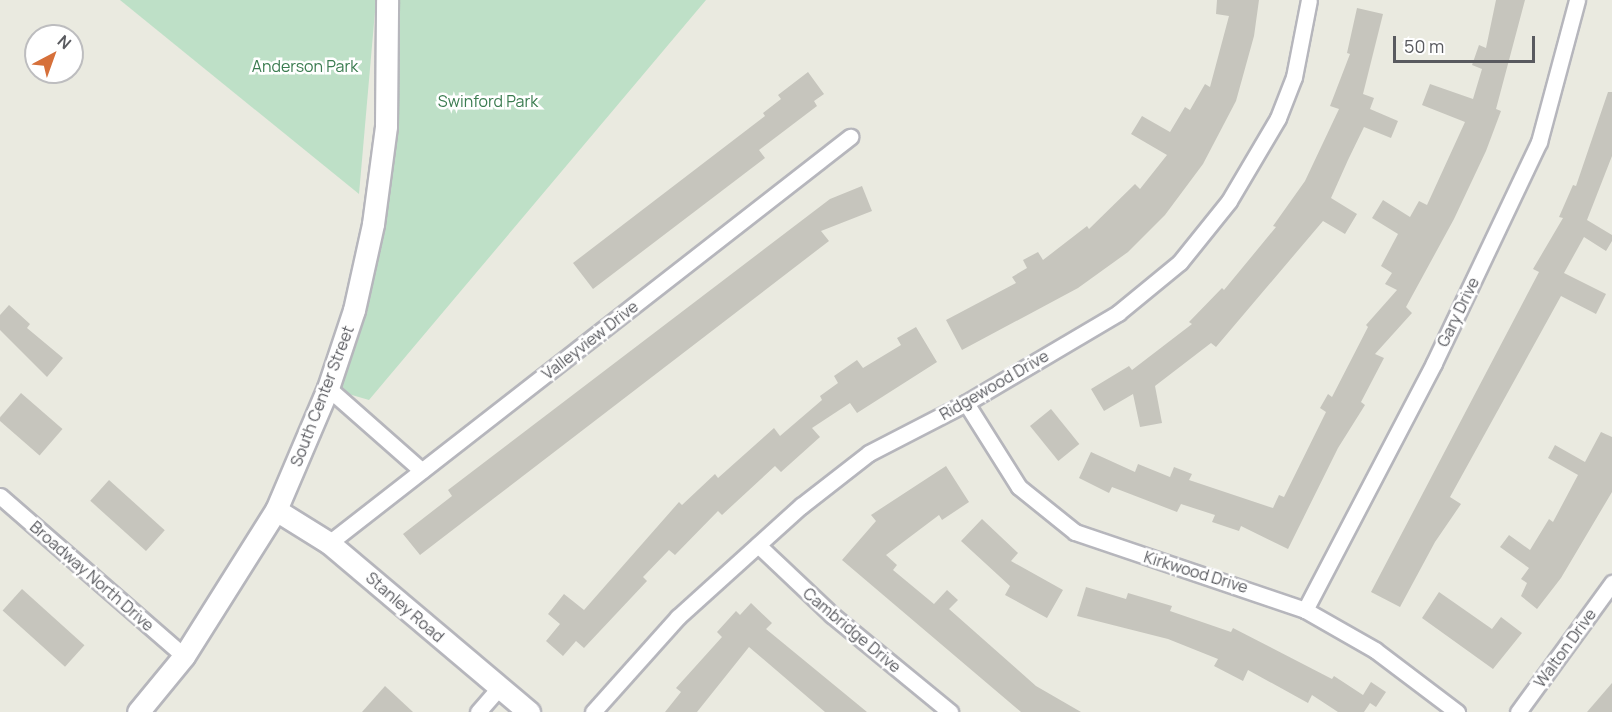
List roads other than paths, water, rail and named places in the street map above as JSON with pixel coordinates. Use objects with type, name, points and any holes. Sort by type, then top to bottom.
[{"type":"main road","name":"South Center Street","points":[[138,712],[184,656],[276,510],[328,388],[354,310],[373,224],[386,126],[387,0]]},
{"type":"main road","name":"Stanley Road","points":[[276,510],[329,543],[529,712]]},
{"type":"street","name":"Ridgewood Drive","points":[[593,712],[678,617],[758,545],[869,453],[966,403],[1133,302],[1198,242],[1229,201],[1278,118],[1294,76],[1308,0]]},
{"type":"street","name":"Gary Drive","points":[[1305,610],[1434,363],[1539,142],[1577,0]]},
{"type":"street","name":"Valleyview Drive","points":[[329,543],[850,138]]},
{"type":"street","points":[[328,388],[422,471]]},
{"type":"street","name":"Kirkwood Drive","points":[[966,403],[1019,487],[1075,532],[1305,610],[1375,650],[1457,712]]},
{"type":"street","name":"Broadway North Drive","points":[[0,496],[184,656]]},
{"type":"street","name":"Cambridge Drive","points":[[758,545],[832,615],[950,712]]},
{"type":"street","name":"Walton Drive","points":[[1518,712],[1612,583]]},
{"type":"street","points":[[478,712],[499,688]]},
{"type":"park label","name":"Anderson Park","points":[[305,66]]},
{"type":"park label","name":"Swinford Park","points":[[488,101]]}]
